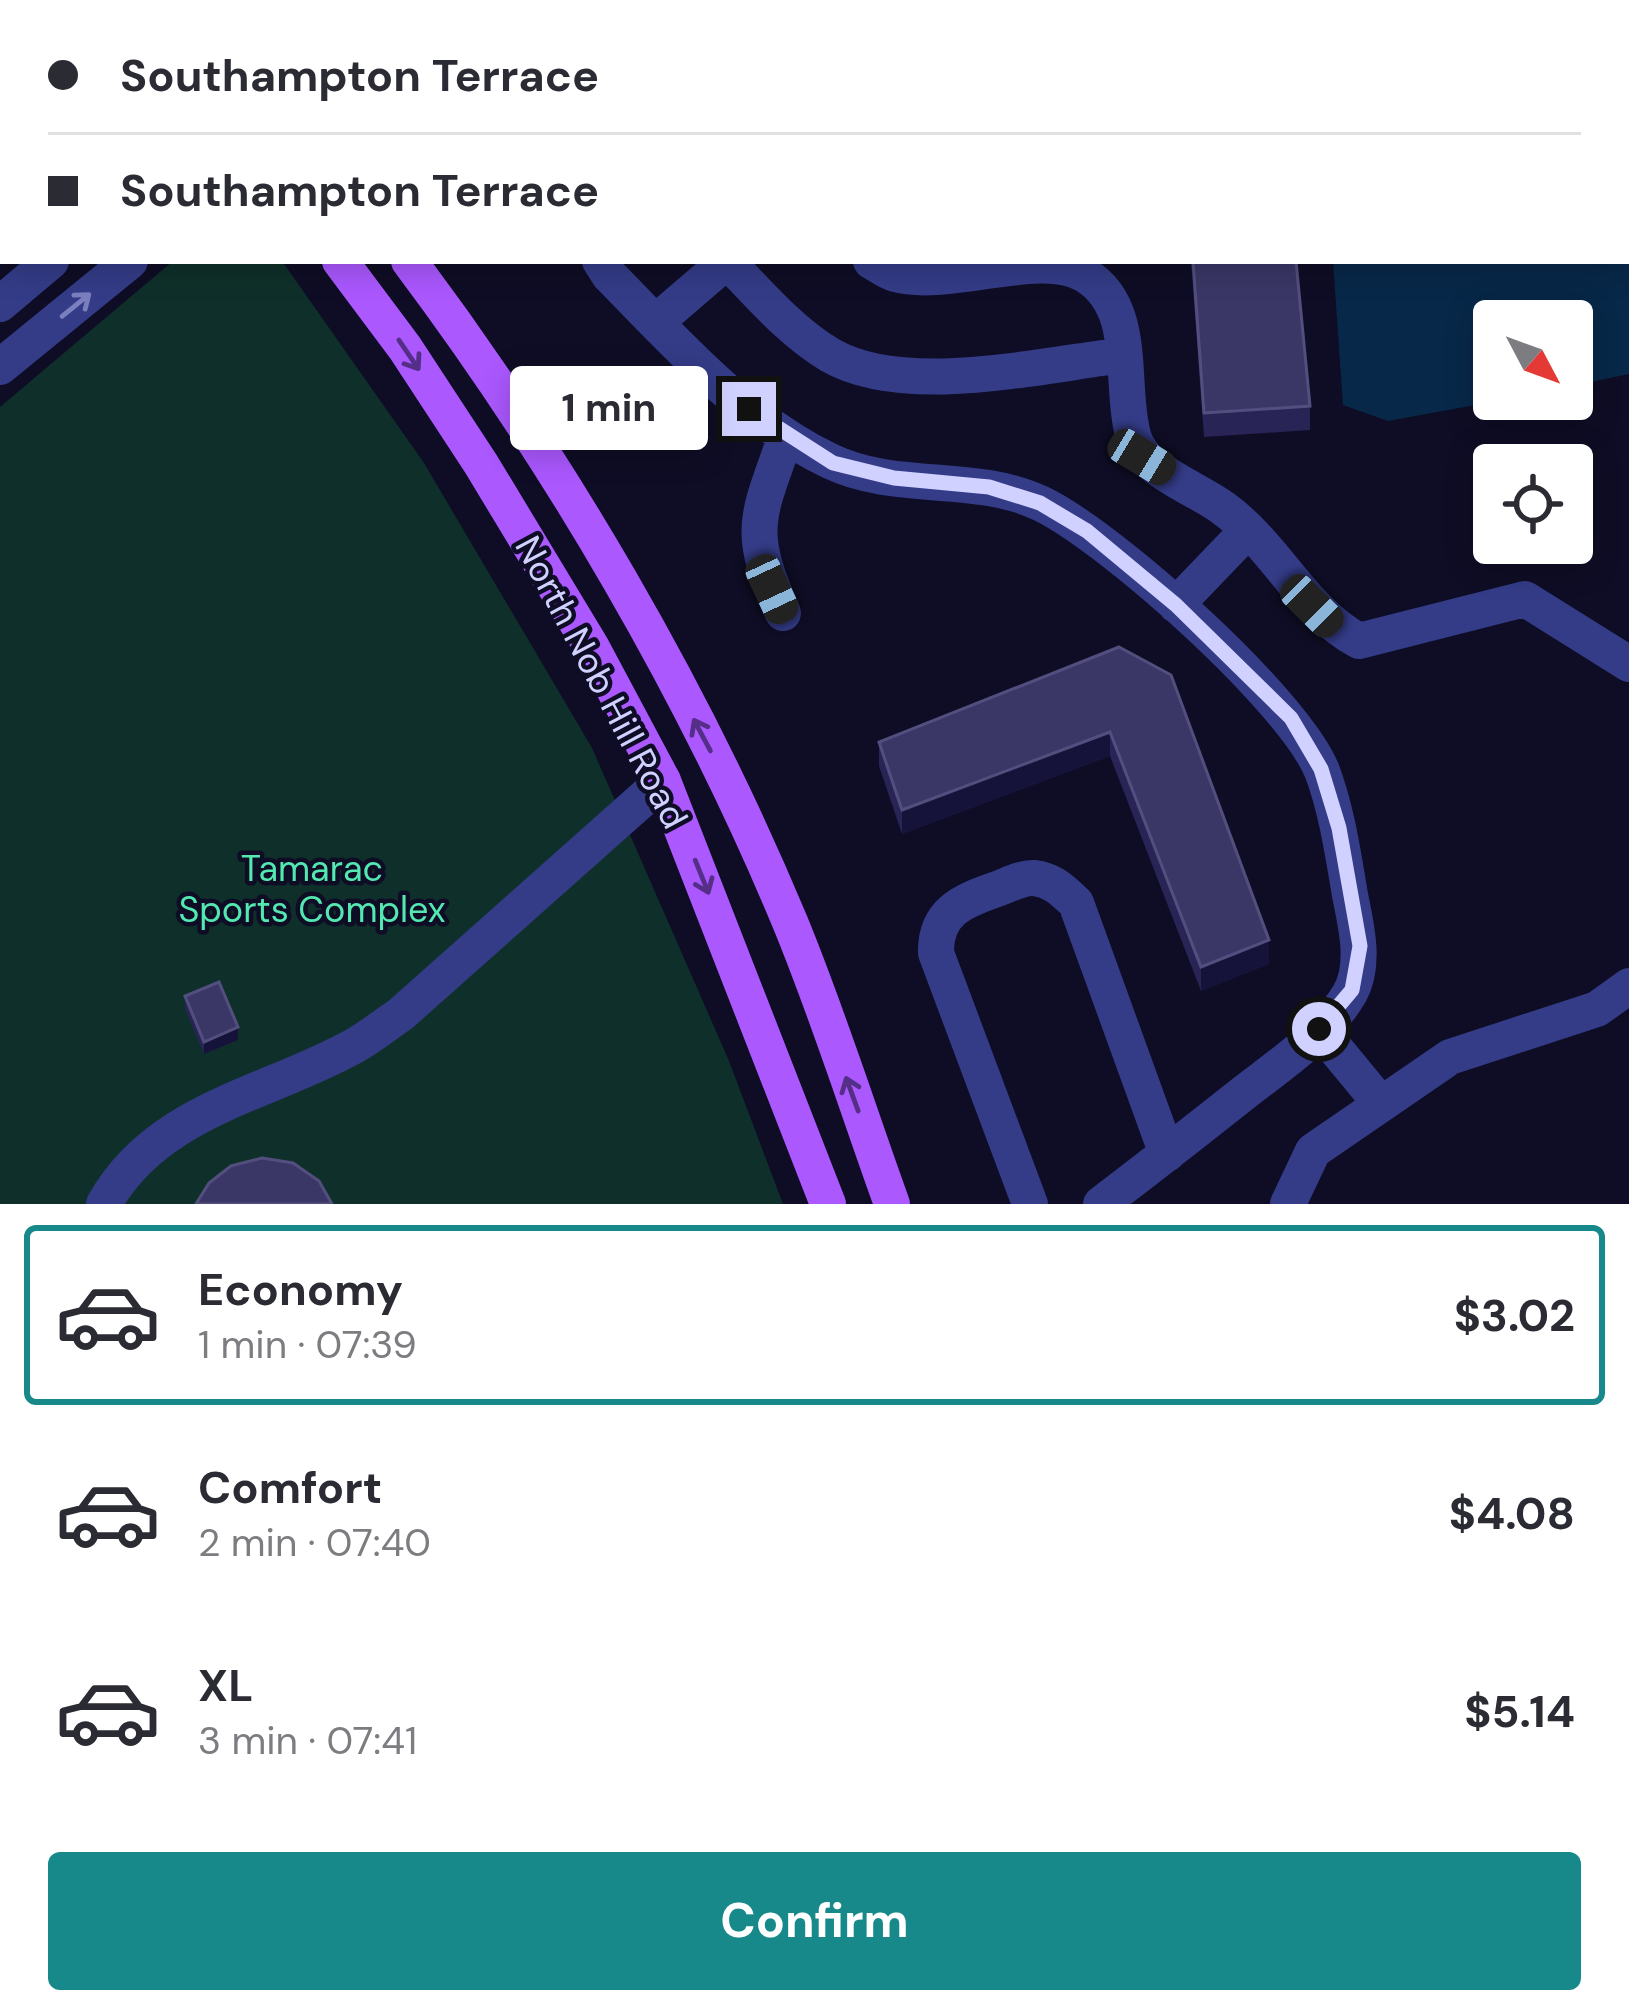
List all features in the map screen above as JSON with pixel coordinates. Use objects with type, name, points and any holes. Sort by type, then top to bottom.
[{"type":"main road","name":"North Nob Hill Road","points":[[342,264],[405,348],[481,464],[591,646],[663,782],[828,1204]]},
{"type":"main road","name":"North Nob Hill Road","points":[[412,264],[502,393],[620,582],[712,754],[790,922],[892,1204]]},
{"type":"street","points":[[6,288],[46,264]]},
{"type":"street","points":[[0,367],[126,264]]},
{"type":"street","points":[[603,264],[721,388],[786,436],[833,463],[894,478],[989,487],[1040,503],[1087,531],[1176,605],[1291,718],[1321,769],[1339,828],[1360,946],[1352,990],[1319,1029],[1101,1204]]},
{"type":"street","points":[[656,322],[724,264]]},
{"type":"street","points":[[730,264],[829,354],[866,371],[928,378],[1124,355]]},
{"type":"street","points":[[877,264],[895,274],[939,277],[1060,265],[1085,275],[1111,297],[1124,355],[1133,436],[1142,457],[1226,509],[1277,559],[1334,627],[1360,641],[1525,599],[1629,664]]},
{"type":"street","points":[[784,613],[762,564],[757,529],[786,436]]},
{"type":"street","points":[[1176,605],[1248,530]]},
{"type":"street","points":[[104,1204],[133,1163],[183,1122],[355,1046],[401,1014],[663,782]]},
{"type":"street","points":[[1030,1204],[936,953],[935,936],[958,902],[1030,877],[1056,884],[1076,903],[1167,1154]]},
{"type":"street","points":[[1288,1204],[1312,1151],[1450,1057],[1597,1009],[1629,986]]},
{"type":"street","points":[[1319,1029],[1382,1104]]},
{"type":"green space","name":"Tamarac Sports Complex","points":[[169,264],[284,264],[424,463],[592,748],[729,1061],[783,1204],[0,1204],[0,407]]},
{"type":"water","points":[[1333,264],[1629,264],[1629,374],[1593,382],[1593,300],[1473,300],[1473,405],[1388,421],[1343,405]]},
{"type":"building","points":[[1193,264],[1296,264],[1310,406],[1204,413]]},
{"type":"building","points":[[1119,647],[1171,675],[1269,940],[1201,967],[1110,732],[902,810],[879,742]]},
{"type":"building","points":[[219,982],[238,1027],[204,1042],[185,996]]},
{"type":"building","points":[[262,1158],[293,1163],[319,1181],[332,1204],[196,1204],[209,1183],[231,1166]]},
{"type":"route","points":[[749,409],[833,463],[894,478],[989,487],[1040,503],[1087,531],[1176,605],[1291,718],[1321,769],[1339,828],[1360,946],[1352,990],[1319,1029]]}]
